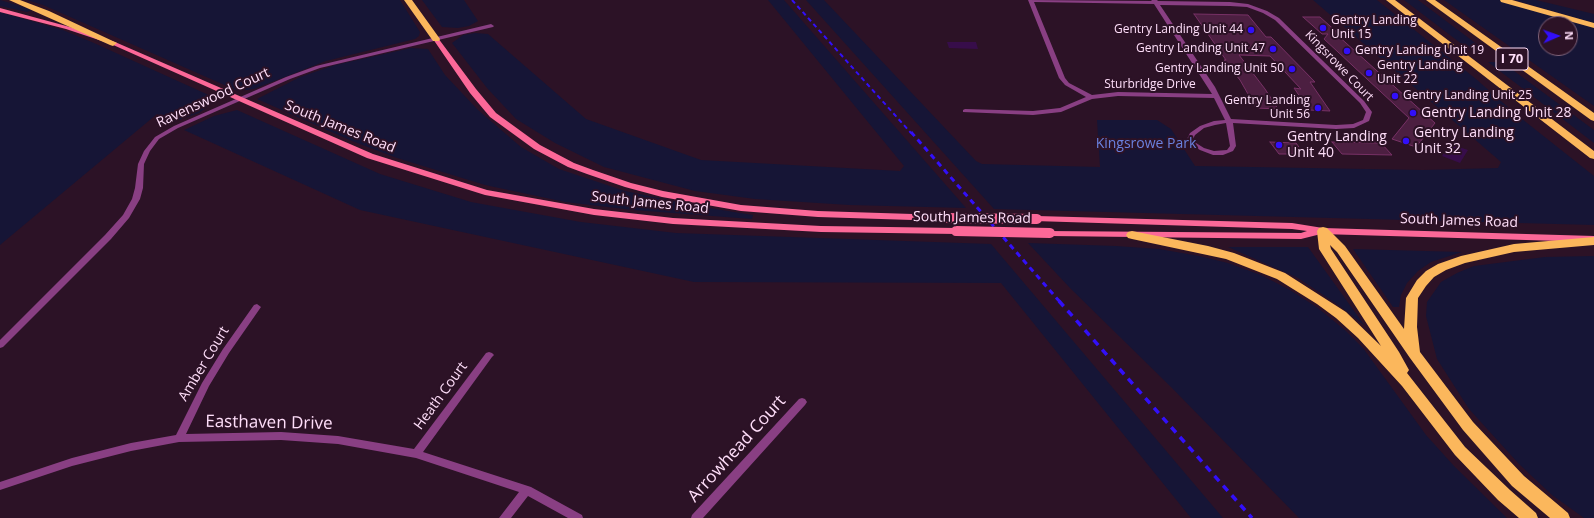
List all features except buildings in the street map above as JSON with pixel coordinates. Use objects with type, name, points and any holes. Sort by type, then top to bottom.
[{"type":"highway","name":"South James Road","points":[[13,0],[52,15],[113,43]]},
{"type":"highway","name":"South James Road","points":[[408,0],[436,39]]},
{"type":"highway","name":"I 70","points":[[1390,0],[1594,156]]},
{"type":"highway","name":"I 70","points":[[1430,0],[1594,118]]},
{"type":"highway","points":[[1504,0],[1594,26]]},
{"type":"highway","points":[[1322,231],[1341,249],[1415,355],[1468,426],[1490,452],[1518,481],[1562,518]]},
{"type":"highway","points":[[1322,231],[1325,249],[1394,355],[1408,382],[1441,428],[1460,450],[1504,495],[1530,518]]},
{"type":"highway","points":[[1132,235],[1216,252],[1248,262],[1281,276],[1322,301],[1341,315],[1408,382]]},
{"type":"highway","points":[[1415,355],[1410,327],[1412,298],[1421,283],[1430,274],[1455,262],[1493,252],[1514,248],[1594,240]]},
{"type":"main road","points":[[0,10],[68,28],[113,43]]},
{"type":"main road","name":"South James Road","points":[[436,39],[473,91],[493,115],[536,147],[571,165],[628,185],[662,194],[741,208],[818,214],[1292,226],[1322,231],[1594,240]]},
{"type":"main road","name":"South James Road","points":[[113,43],[239,100],[370,156],[485,192],[594,212],[673,220],[821,229],[1132,235],[1301,236],[1322,231]]},
{"type":"street","points":[[1091,97],[1066,84],[1062,78],[1031,0],[1155,1],[1217,96],[1229,121],[1233,146],[1230,151],[1213,153],[1202,149],[1194,144],[1190,139],[1192,134],[1202,127],[1214,122],[1229,121]]},
{"type":"street","name":"Kingsrowe Court","points":[[1155,1],[1230,4],[1248,6],[1265,12],[1277,19],[1362,102],[1369,112],[1366,121],[1354,126],[1295,126],[1229,121]]},
{"type":"street","name":"Ravenswood Court","points":[[0,345],[126,216],[136,199],[139,188],[141,164],[147,151],[157,138],[176,126],[318,67],[491,26]]},
{"type":"street","name":"Sturbridge Drive","points":[[965,111],[1033,113],[1061,110],[1091,97],[1118,94],[1217,96]]},
{"type":"street","name":"Amber Court","points":[[178,438],[205,385],[226,351],[257,307]]},
{"type":"street","name":"Heath Court","points":[[416,454],[489,355]]},
{"type":"street","name":"Arrowhead Court","points":[[696,518],[802,402]]},
{"type":"street","name":"Easthaven Drive","points":[[0,486],[72,462],[131,447],[178,438],[280,436],[338,440],[416,454],[527,490],[578,518]]},
{"type":"street","points":[[504,518],[527,490]]},
{"type":"green space","points":[[0,0],[32,10],[27,12],[0,6]]},
{"type":"green space","points":[[27,0],[400,0],[420,32],[419,36],[415,39],[326,61],[254,89],[238,91],[43,5]]},
{"type":"green space","points":[[422,0],[464,0],[478,21],[469,26],[458,28],[442,27]]},
{"type":"green space","points":[[768,0],[784,0],[966,208],[849,205],[755,199],[695,191],[604,167],[555,143],[516,119],[487,88],[452,43],[463,35],[475,33],[488,34],[586,119],[701,160],[900,171],[904,166]]},
{"type":"green space","name":"Kingsrowe Park","points":[[806,0],[824,0],[976,161],[982,164],[1100,167],[1097,120],[1157,120],[1171,129],[1195,166],[1423,170],[1498,168],[1501,162],[1313,0],[1377,0],[1594,176],[1594,225],[994,209]]},
{"type":"green space","points":[[1404,0],[1418,0],[1482,48],[1467,48]]},
{"type":"green space","points":[[1444,0],[1499,0],[1553,16],[1538,16],[1538,56],[1578,56],[1578,23],[1594,28],[1594,106]]},
{"type":"green space","points":[[1514,0],[1536,0],[1594,14],[1594,23],[1578,18],[1578,16],[1570,16]]},
{"type":"green space","points":[[0,12],[63,30],[213,97],[211,104],[199,113],[173,122],[157,114],[0,245]]},
{"type":"green space","points":[[411,48],[428,49],[445,75],[478,110],[521,147],[559,169],[625,191],[697,206],[753,215],[752,219],[633,210],[565,202],[485,185],[397,158],[352,141],[257,99],[300,77],[335,65]]},
{"type":"green space","points":[[1488,62],[1502,62],[1594,130],[1594,143]]},
{"type":"green space","points":[[237,110],[380,174],[471,202],[581,222],[676,233],[991,244],[1223,518],[1191,518],[1001,283],[694,282],[360,210],[184,130],[214,116]]},
{"type":"green space","points":[[1028,243],[1159,249],[1199,256],[1228,263],[1261,275],[1290,290],[1318,308],[1346,331],[1363,348],[1426,435],[1454,466],[1507,518],[1299,518],[1173,389],[1070,288]]},
{"type":"green space","points":[[1228,247],[1308,247],[1365,326],[1341,307],[1298,278]]},
{"type":"green space","points":[[1353,249],[1462,252],[1431,262],[1418,271],[1407,283],[1401,295],[1399,307],[1393,307]]},
{"type":"green space","points":[[1594,256],[1594,518],[1584,518],[1552,495],[1519,464],[1469,409],[1437,359],[1426,316],[1427,302],[1441,282],[1474,266],[1545,257]]},
{"type":"shaded area","points":[[947,42],[976,42],[978,49],[949,48]]},
{"type":"shaded area","points":[[1450,144],[1468,150],[1460,163],[1442,156]]},
{"type":"railway","points":[[792,0],[911,133]]},
{"type":"railway","points":[[911,132],[1060,302]]},
{"type":"railway","points":[[1059,301],[1252,518]]},
{"type":"place","name":"Gentry Landing Unit 15","points":[[1323,28]]},
{"type":"place","name":"Gentry Landing Unit 44","points":[[1251,30]]},
{"type":"place","name":"Gentry Landing Unit 47","points":[[1273,49]]},
{"type":"place","name":"Gentry Landing Unit 19","points":[[1347,51]]},
{"type":"place","name":"Gentry Landing Unit 50","points":[[1292,69]]},
{"type":"place","name":"Gentry Landing Unit 22","points":[[1369,73]]},
{"type":"place","name":"Gentry Landing Unit 25","points":[[1395,96]]},
{"type":"place","name":"Gentry Landing Unit 56","points":[[1318,108]]},
{"type":"place","name":"Gentry Landing Unit 28","points":[[1413,113]]},
{"type":"place","name":"Gentry Landing Unit 32","points":[[1406,141]]},
{"type":"place","name":"Gentry Landing Unit 40","points":[[1279,145]]}]
